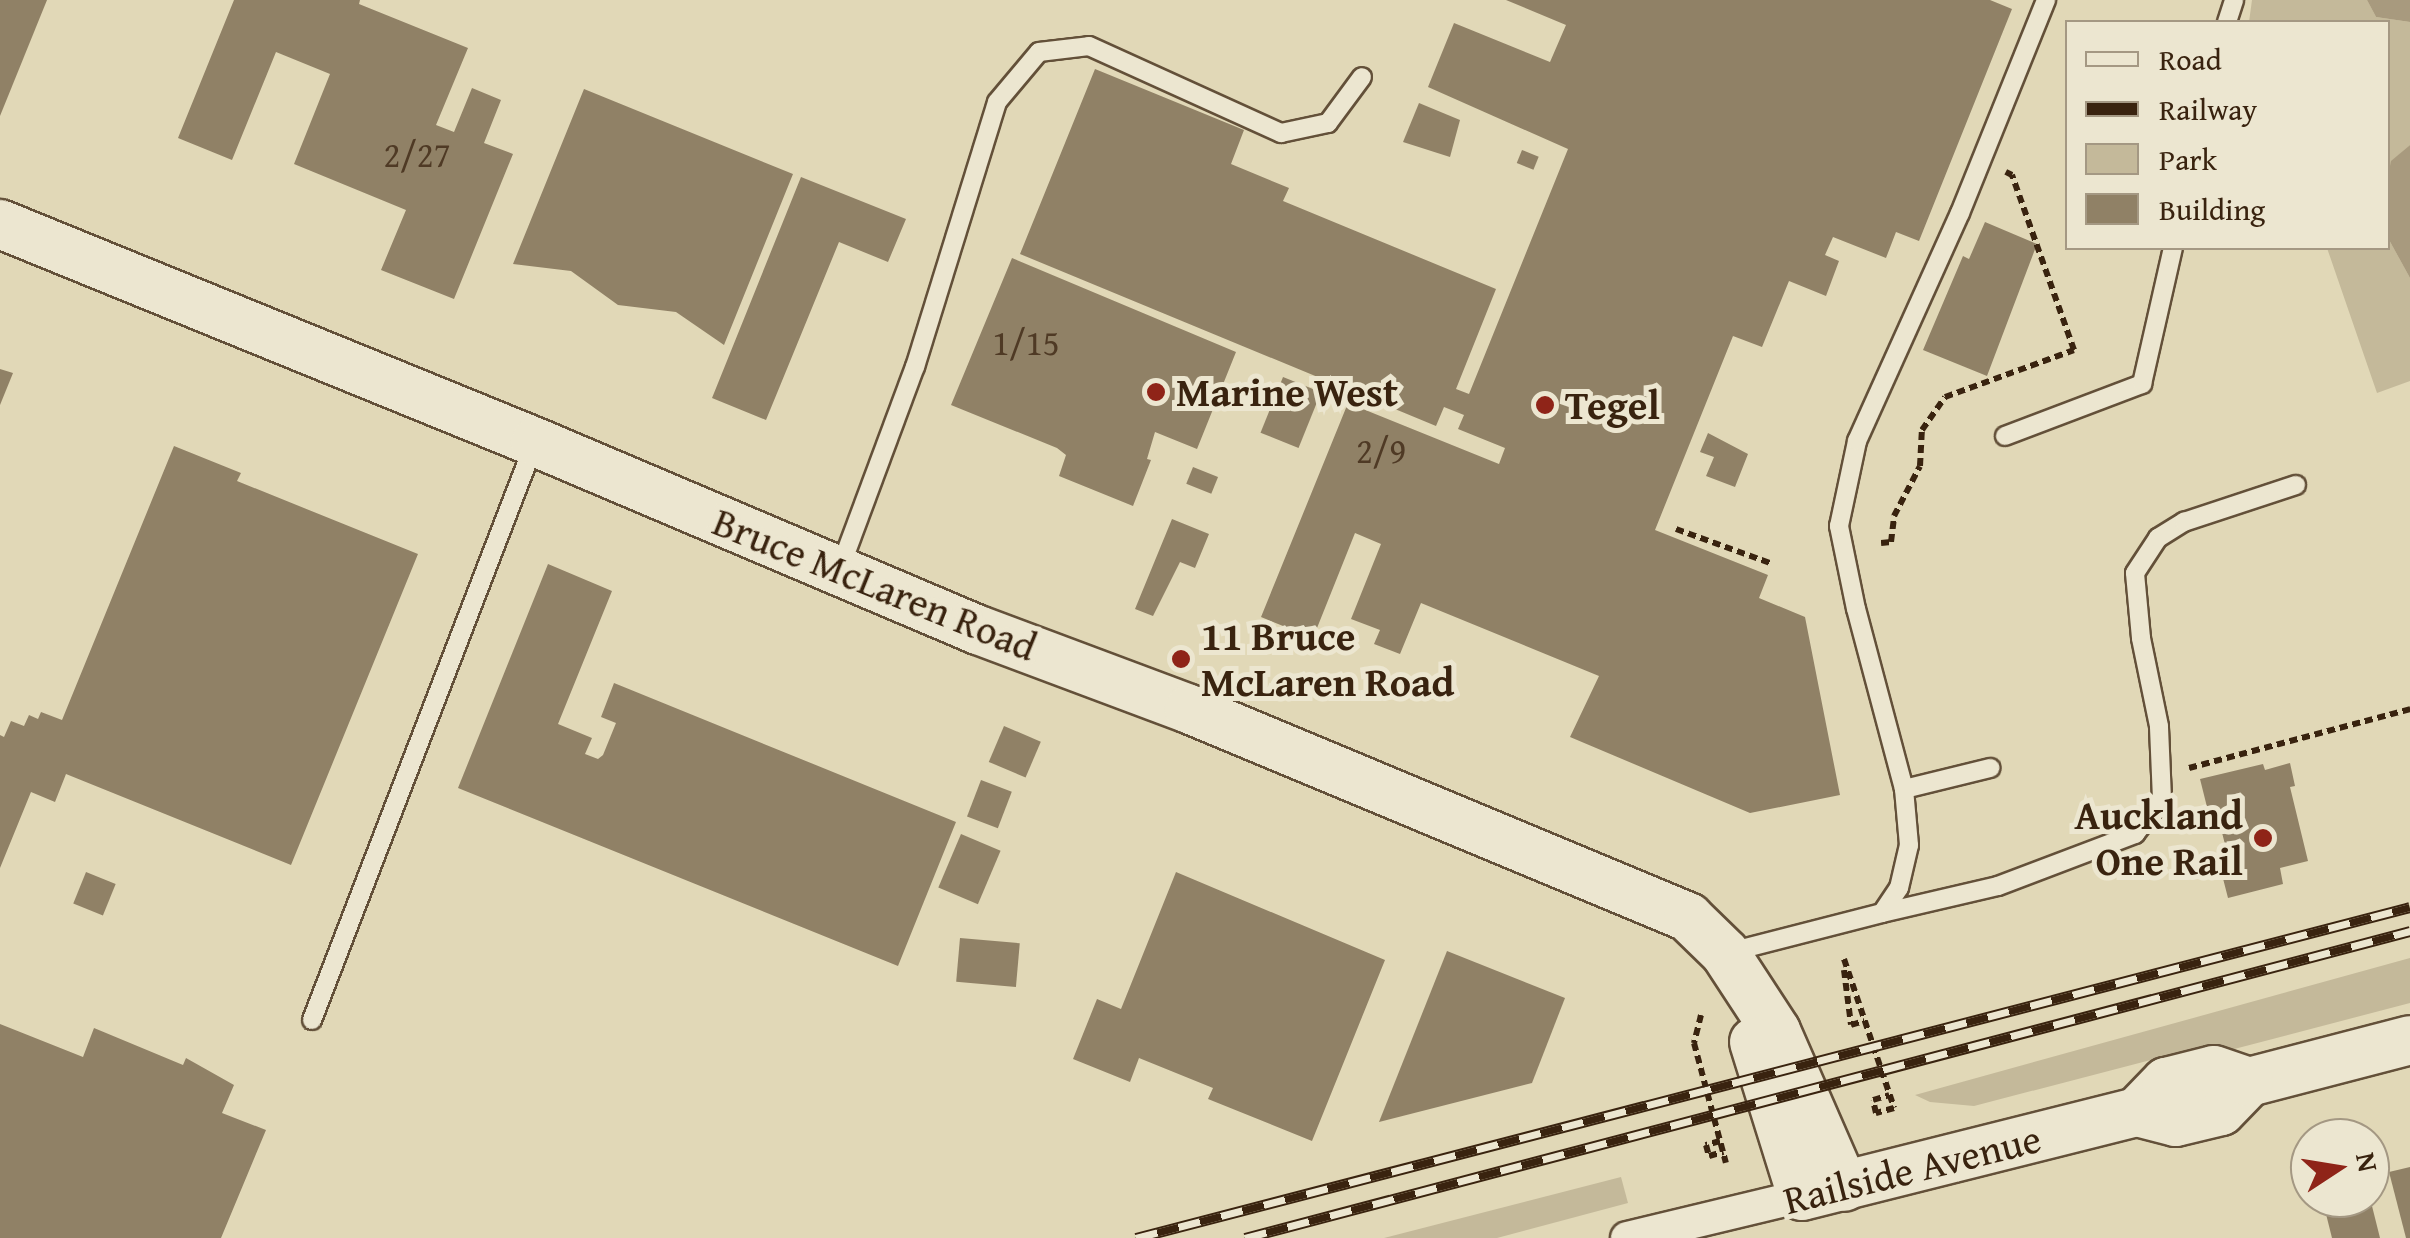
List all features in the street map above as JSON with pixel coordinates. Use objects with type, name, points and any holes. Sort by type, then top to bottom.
[{"type":"main road","name":"Bruce McLaren Road","points":[[0,224],[535,442],[839,572],[1642,894],[1688,917],[1728,960],[1776,1032],[1823,1192]]},
{"type":"main road","name":"Railside Avenue","points":[[1823,1192],[2138,1112],[2176,1122],[2222,1111],[2249,1082],[2410,1040]]},
{"type":"street","name":"Railside Avenue","points":[[1627,1238],[1823,1192]]},
{"type":"lane","points":[[1882,913],[1899,888],[1910,845],[1904,789],[1856,609],[1840,526],[1857,441],[1960,213],[2046,0]]},
{"type":"lane","points":[[839,572],[915,367],[997,102],[1040,52],[1089,46],[1282,132],[1328,123],[1362,77]]},
{"type":"lane","points":[[2005,436],[2142,384],[2173,250]]},
{"type":"lane","points":[[312,1020],[535,442]]},
{"type":"lane","points":[[1728,960],[1882,913],[1998,886],[2135,834],[2162,799],[2159,726],[2142,638],[2135,573],[2158,538],[2184,522],[2296,485]]},
{"type":"lane","points":[[1904,789],[1990,768]]},
{"type":"path","points":[[1881,543],[1890,542],[1894,516],[1920,466],[1922,430],[1945,398],[2074,350],[2012,175],[1998,168]]},
{"type":"path","points":[[1676,529],[1770,563]]},
{"type":"path","points":[[2162,799],[2192,766],[2410,709]]},
{"type":"path","points":[[1864,1021],[1851,1025],[1844,959],[1890,1096]]},
{"type":"path","points":[[1701,1016],[1694,1044],[1726,1162]]},
{"type":"path","points":[[1720,1142],[1706,1145],[1709,1156],[1723,1152]]},
{"type":"green space","points":[[2252,0],[2367,0],[2376,17],[2410,22],[2410,145],[2392,161],[2390,168],[2390,20],[2249,20]]},
{"type":"green space","points":[[2390,242],[2410,278],[2410,381],[2377,393],[2328,250],[2390,250]]},
{"type":"green space","points":[[2410,958],[2410,1003],[2192,1060],[2189,1050],[1974,1106],[1930,1102],[1915,1095]]},
{"type":"green space","points":[[1621,1177],[1628,1203],[1497,1238],[1384,1238]]},
{"type":"shaded area","points":[[2367,0],[2410,0],[2410,22],[2376,17]]},
{"type":"shaded area","points":[[2410,145],[2410,278],[2390,242],[2391,161]]},
{"type":"building","points":[[0,0],[47,0],[0,116]]},
{"type":"building","points":[[234,0],[360,0],[359,4],[468,48],[436,125],[454,132],[472,88],[501,100],[484,143],[513,154],[454,299],[381,270],[406,210],[294,164],[330,74],[276,52],[232,160],[178,138]]},
{"type":"building","name":"Tegel","points":[[1506,0],[1990,0],[2012,9],[1919,241],[1896,232],[1886,258],[1833,237],[1825,255],[1839,261],[1826,296],[1789,281],[1762,347],[1733,336],[1655,530],[1768,575],[1759,598],[1805,617],[1840,795],[1750,813],[1570,737],[1599,676],[1421,603],[1400,654],[1374,644],[1380,630],[1351,619],[1381,544],[1355,533],[1313,638],[1261,617],[1348,403],[1499,464],[1505,448],[1458,429],[1464,415],[1444,407],[1436,426],[1020,254],[1095,69],[1244,130],[1231,164],[1289,188],[1283,201],[1496,289],[1456,389],[1469,394],[1568,149],[1428,87],[1454,23],[1550,62],[1566,25]]},
{"type":"building","points":[[584,89],[793,174],[724,345],[676,312],[618,305],[571,271],[513,264]]},
{"type":"building","points":[[1419,103],[1460,120],[1450,157],[1403,142]]},
{"type":"building","points":[[1522,150],[1539,157],[1533,170],[1517,163]]},
{"type":"building","points":[[801,177],[906,219],[888,262],[839,242],[766,420],[712,398]]},
{"type":"building","points":[[1985,222],[2037,244],[1987,376],[1923,350],[1963,256],[1969,259]]},
{"type":"building","points":[[1012,258],[1236,352],[1197,449],[1155,432],[1147,459],[1151,460],[1133,506],[1059,476],[1066,455],[1057,448],[951,405]]},
{"type":"building","points":[[0,369],[13,373],[0,405]]},
{"type":"building","points":[[1283,377],[1321,392],[1299,448],[1261,433]]},
{"type":"building","points":[[1708,433],[1748,454],[1735,487],[1706,476],[1714,457],[1700,452]]},
{"type":"building","points":[[174,446],[241,473],[237,481],[418,554],[291,865],[66,774],[55,802],[31,792],[0,868],[0,735],[4,737],[11,721],[24,726],[29,715],[38,719],[41,712],[62,720]]},
{"type":"building","points":[[1193,467],[1218,477],[1211,494],[1186,484]]},
{"type":"building","points":[[1172,519],[1209,534],[1195,568],[1180,562],[1153,616],[1135,609]]},
{"type":"building","points":[[548,564],[612,591],[558,724],[592,738],[585,754],[598,759],[603,755],[616,723],[601,717],[614,683],[956,822],[898,966],[458,788]]},
{"type":"building","points":[[1004,726],[1041,742],[1026,778],[989,762]]},
{"type":"building","name":"Auckland One Rail","points":[[2290,763],[2295,786],[2290,787],[2308,861],[2280,868],[2283,884],[2228,898],[2218,859],[2228,856],[2218,817],[2210,819],[2200,779],[2263,764],[2265,770]]},
{"type":"building","points":[[981,780],[1012,792],[998,828],[967,816]]},
{"type":"building","points":[[961,834],[1001,851],[978,904],[938,887]]},
{"type":"building","points":[[86,872],[116,884],[103,916],[73,904]]},
{"type":"building","points":[[1176,872],[1385,960],[1312,1141],[1208,1099],[1213,1088],[1139,1058],[1130,1082],[1073,1059],[1097,999],[1121,1009]]},
{"type":"building","points":[[960,938],[1020,943],[1016,987],[956,982]]},
{"type":"building","points":[[1447,951],[1565,998],[1532,1083],[1379,1122]]},
{"type":"building","points":[[0,1024],[83,1057],[94,1028],[183,1065],[186,1058],[234,1085],[222,1113],[266,1130],[221,1238],[0,1238]]},
{"type":"building","points":[[2410,1167],[2410,1238],[2406,1238],[2390,1172]]},
{"type":"building","points":[[2327,1218],[2375,1218],[2380,1238],[2332,1238]]},
{"type":"railway","points":[[1136,1238],[2410,907]]},
{"type":"railway","points":[[1245,1238],[2410,931]]},
{"type":"place","name":"Marine West","points":[[1156,392]]},
{"type":"place","name":"Tegel","points":[[1545,405]]},
{"type":"place","name":"11 Bruce McLaren Road","points":[[1181,659]]},
{"type":"place","name":"Auckland One Rail","points":[[2263,838]]}]
